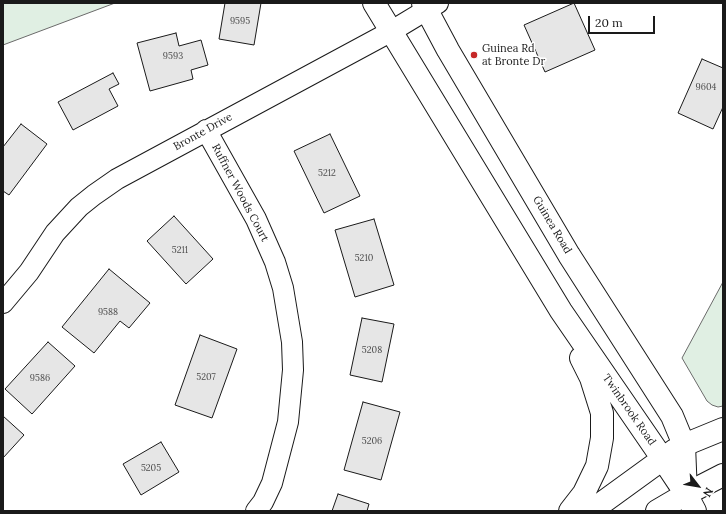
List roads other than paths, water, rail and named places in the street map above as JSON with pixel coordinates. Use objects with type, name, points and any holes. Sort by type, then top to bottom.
[{"type":"main road","points":[[374,3],[390,32],[561,311],[591,378],[602,413],[602,438],[597,466],[584,493],[570,511]]},
{"type":"main road","name":"Guinea Road","points":[[429,5],[448,50],[569,255],[672,416],[684,445],[691,502]]},
{"type":"main road","name":"Twinbrook Road","points":[[561,311],[691,502]]},
{"type":"main road","points":[[591,511],[662,458],[684,445],[723,429]]},
{"type":"main road","points":[[657,511],[691,502],[723,475]]},
{"type":"street","name":"Bronte Drive","points":[[3,303],[30,272],[56,232],[79,207],[117,180],[206,130],[390,32],[429,5]]},
{"type":"street","name":"Ruffner Woods Court","points":[[206,130],[256,219],[275,262],[283,288],[292,342],[293,370],[288,422],[272,483],[263,502],[256,511]]},
{"type":"place","name":"Guinea Rd at Bronte Dr","points":[[474,55]]}]
